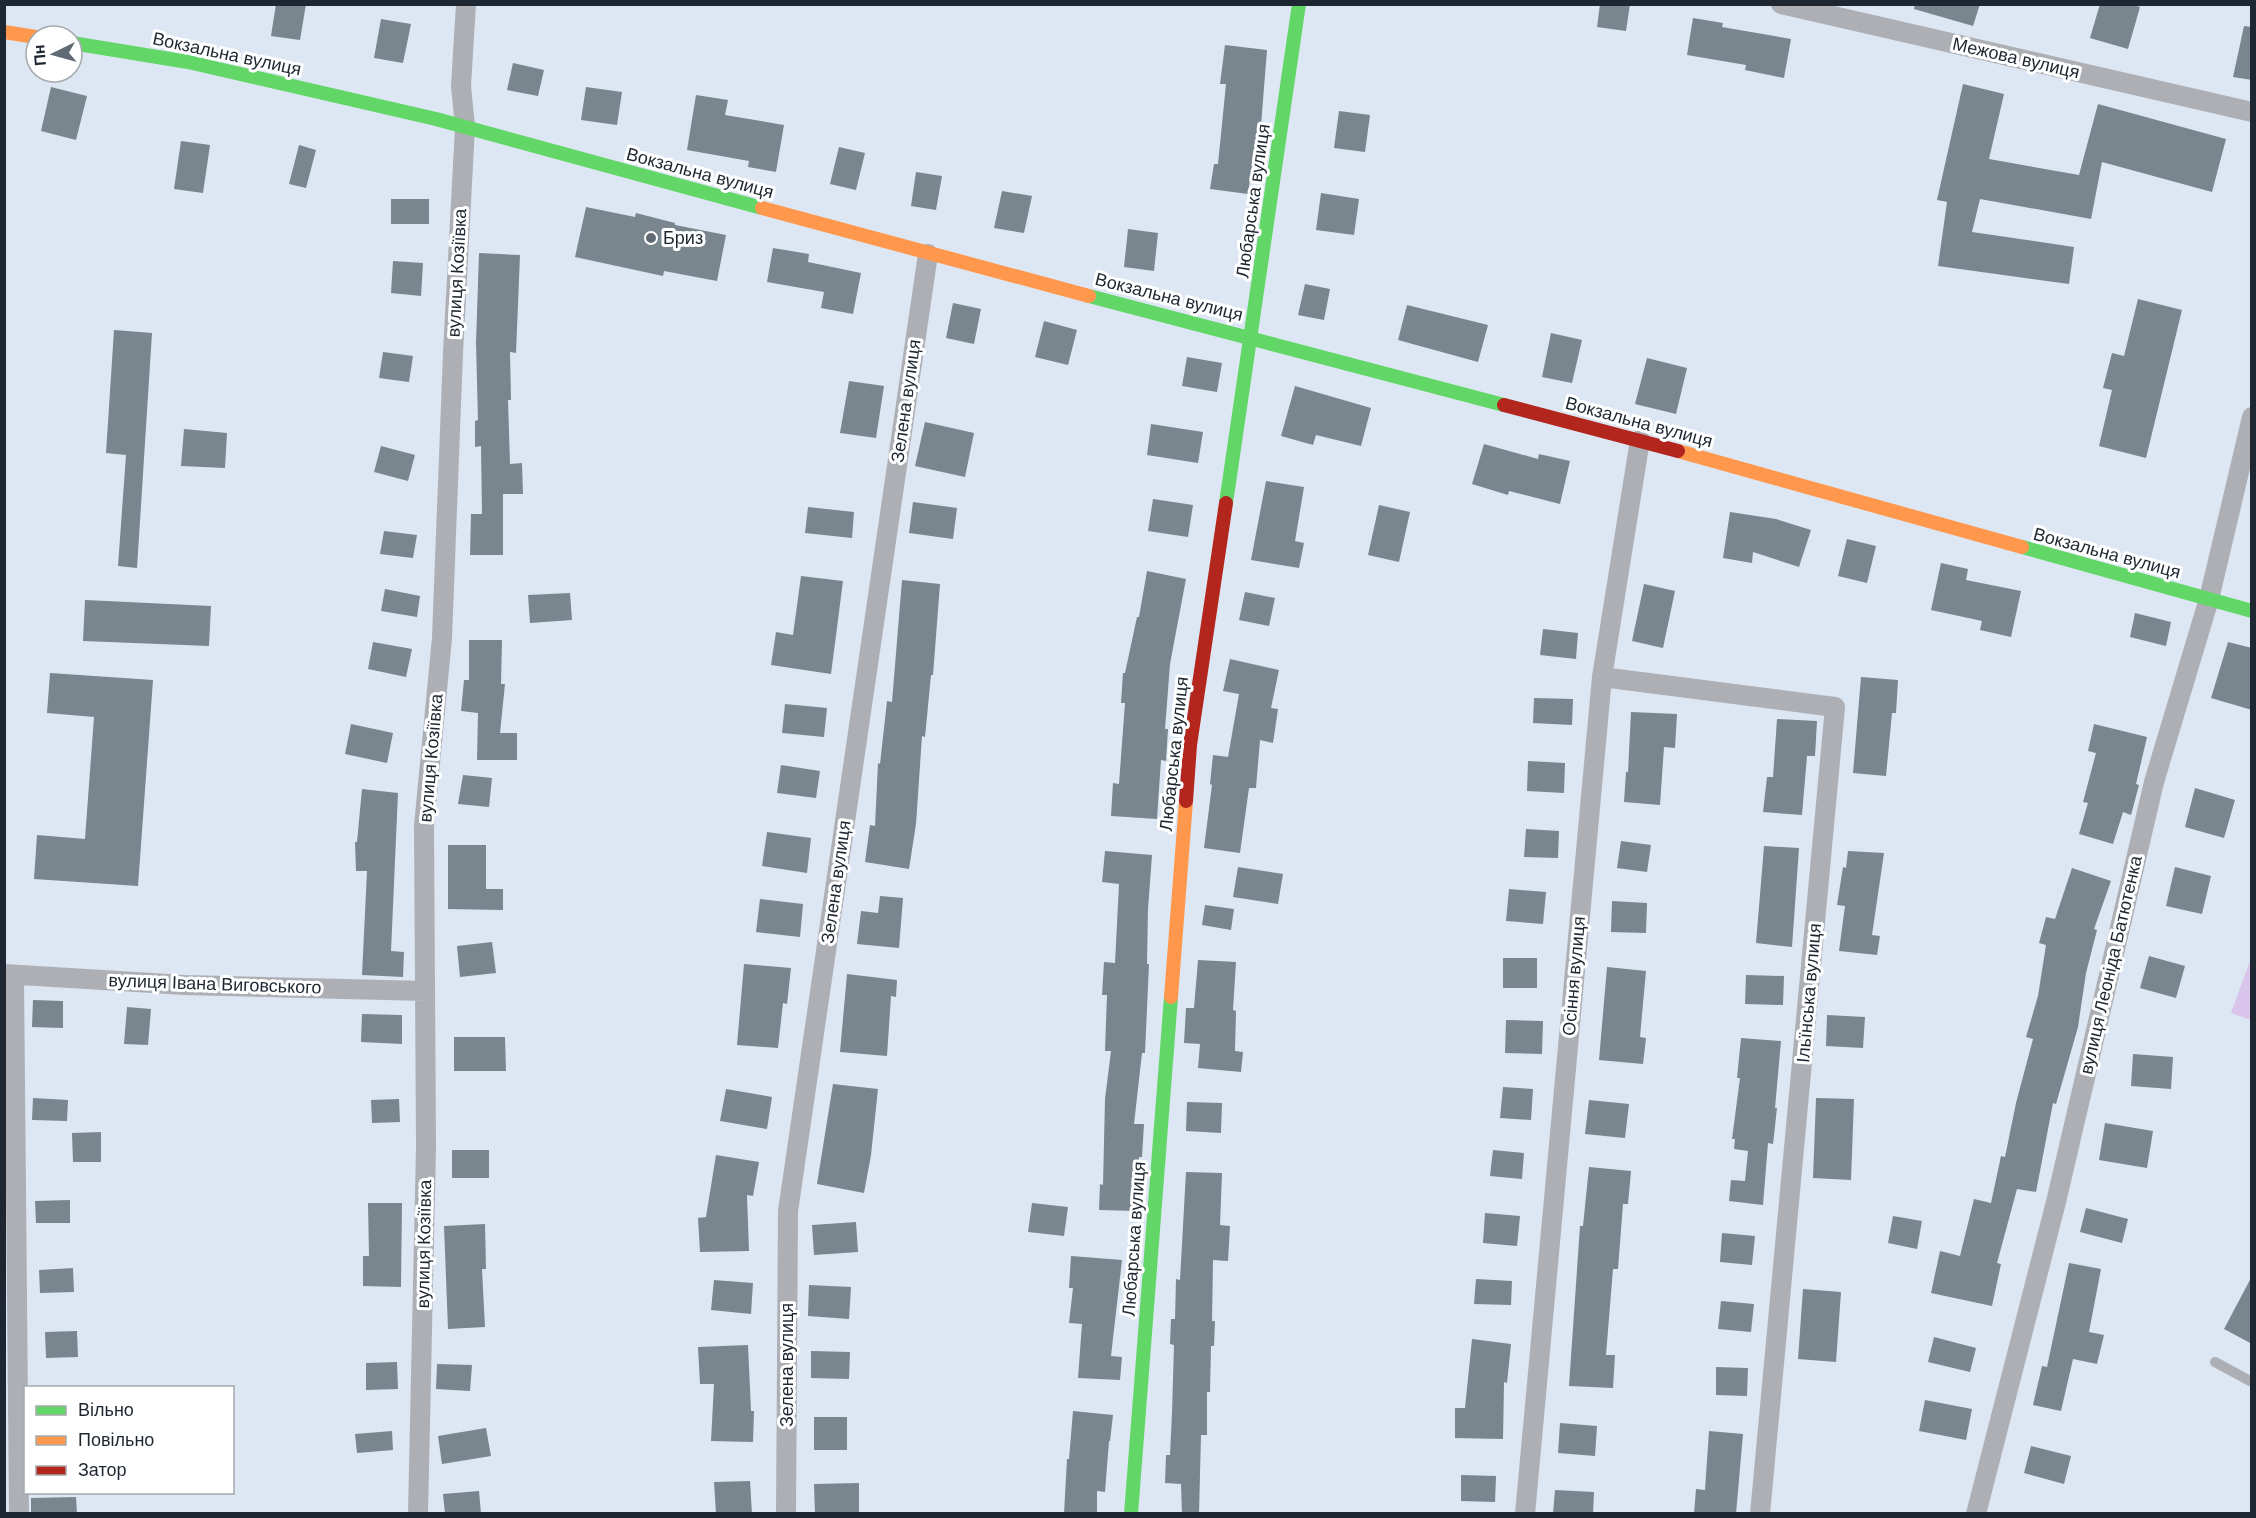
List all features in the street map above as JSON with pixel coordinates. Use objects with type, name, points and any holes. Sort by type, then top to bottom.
[{"type":"main road","name":"Любарська вулиця","points":[[1131,1514],[1190,745],[1299,4]]},
{"type":"main road","points":[[4,32],[24,35]]},
{"type":"main road","name":"Вокзальна вулиця","points":[[84,45],[188,62],[465,127],[928,254],[1640,440],[2252,611]]},
{"type":"street","name":"вулиця Козіївка","points":[[418,1514],[426,1147],[424,826],[442,638],[453,353],[465,127],[461,86],[466,4]]},
{"type":"street","name":"Межова вулиця","points":[[1781,4],[2252,112]]},
{"type":"street","name":"Зелена вулиця","points":[[786,1514],[788,1211],[928,254]]},
{"type":"street","name":"вулиця Леоніда Батютенка","points":[[1976,1514],[2056,1202],[2154,782],[2209,599],[2252,417]]},
{"type":"street","name":"Осіння вулиця","points":[[1525,1514],[1602,677],[1640,440]]},
{"type":"street","name":"Ільїнська вулиця","points":[[1602,677],[1835,707],[1760,1514]]},
{"type":"street","name":"вулиця Івана Виговського","points":[[9,975],[185,985],[425,991]]},
{"type":"street","points":[[9,975],[11,1266],[19,1514]]},
{"type":"lane","points":[[2215,1362],[2252,1382]]},
{"type":"shaded area","points":[[2251,958],[2251,1020],[2231,1013]]},
{"type":"building","points":[[276,4],[306,4],[300,40],[271,36]]},
{"type":"building","points":[[1600,4],[1630,4],[1626,31],[1597,27]]},
{"type":"building","points":[[1915,4],[1980,4],[1973,26],[1914,9]]},
{"type":"building","points":[[2100,4],[2130,4],[2140,7],[2128,49],[2090,38]]},
{"type":"building","points":[[1693,18],[1723,23],[1722,27],[1791,39],[1784,78],[1745,70],[1746,65],[1687,55]]},
{"type":"building","points":[[381,19],[411,24],[403,63],[374,58]]},
{"type":"building","points":[[2244,26],[2252,27],[2252,80],[2233,77]]},
{"type":"building","points":[[1225,45],[1267,50],[1260,138],[1256,138],[1248,194],[1210,189],[1214,164],[1218,164],[1226,84],[1220,84]]},
{"type":"building","points":[[513,63],[544,70],[538,96],[507,90]]},
{"type":"building","points":[[1963,84],[2004,94],[1989,159],[2079,175],[2098,104],[2226,139],[2212,192],[2102,162],[2091,219],[1980,199],[1972,232],[2074,247],[2069,284],[1938,266],[1947,202],[1937,200]]},
{"type":"building","points":[[51,87],[87,96],[76,140],[41,131]]},
{"type":"building","points":[[586,87],[622,92],[617,125],[581,120]]},
{"type":"building","points":[[696,95],[728,100],[725,115],[784,125],[776,172],[748,167],[749,161],[687,150]]},
{"type":"building","points":[[1339,111],[1370,115],[1365,152],[1334,148]]},
{"type":"building","points":[[181,141],[210,145],[203,193],[174,189]]},
{"type":"building","points":[[299,145],[316,150],[306,188],[289,184]]},
{"type":"building","points":[[839,147],[865,153],[856,190],[830,184]]},
{"type":"building","points":[[916,172],[942,176],[936,210],[911,206]]},
{"type":"building","points":[[1002,191],[1032,196],[1024,233],[994,228]]},
{"type":"building","points":[[1321,193],[1359,199],[1354,235],[1316,230]]},
{"type":"building","points":[[391,199],[429,199],[429,224],[391,224]]},
{"type":"building","points":[[586,207],[635,217],[636,213],[675,223],[675,225],[726,235],[717,281],[664,271],[663,276],[575,257]]},
{"type":"building","points":[[1128,229],[1158,233],[1154,271],[1124,267]]},
{"type":"building","points":[[773,248],[809,254],[808,262],[861,273],[853,314],[821,308],[824,292],[767,282]]},
{"type":"building","points":[[479,253],[520,255],[516,353],[510,352],[511,400],[508,400],[510,464],[522,463],[523,494],[503,494],[503,555],[470,555],[471,514],[482,514],[481,446],[475,447],[475,421],[478,420],[476,343]]},
{"type":"building","points":[[393,261],[423,263],[421,296],[391,293]]},
{"type":"building","points":[[1305,284],[1330,289],[1324,320],[1298,315]]},
{"type":"building","points":[[2138,299],[2182,310],[2146,458],[2099,446],[2112,390],[2103,388],[2112,353],[2124,356]]},
{"type":"building","points":[[953,303],[981,309],[974,344],[946,338]]},
{"type":"building","points":[[1407,305],[1488,325],[1478,362],[1398,340]]},
{"type":"building","points":[[1044,321],[1077,330],[1068,365],[1035,357]]},
{"type":"building","points":[[114,330],[152,333],[137,568],[118,566],[126,455],[106,453]]},
{"type":"building","points":[[1551,333],[1582,340],[1572,383],[1542,377]]},
{"type":"building","points":[[383,352],[413,356],[409,382],[379,378]]},
{"type":"building","points":[[1187,357],[1222,363],[1217,392],[1182,386]]},
{"type":"building","points":[[1647,358],[1687,368],[1676,414],[1635,404]]},
{"type":"building","points":[[849,381],[884,386],[876,438],[840,433]]},
{"type":"building","points":[[1295,386],[1371,408],[1361,446],[1316,435],[1313,445],[1281,436]]},
{"type":"building","points":[[925,422],[974,433],[965,477],[915,466]]},
{"type":"building","points":[[1151,424],[1203,432],[1198,463],[1147,455]]},
{"type":"building","points":[[184,429],[227,433],[225,468],[181,466]]},
{"type":"building","points":[[1484,444],[1538,459],[1539,454],[1570,461],[1560,504],[1509,491],[1508,495],[1472,484]]},
{"type":"building","points":[[381,446],[415,455],[408,481],[374,472]]},
{"type":"building","points":[[1266,481],[1304,487],[1295,541],[1304,543],[1299,568],[1251,560]]},
{"type":"building","points":[[1153,499],[1193,505],[1188,537],[1148,531]]},
{"type":"building","points":[[913,502],[957,508],[953,539],[909,533]]},
{"type":"building","points":[[1379,505],[1410,512],[1399,562],[1368,555]]},
{"type":"building","points":[[808,507],[854,512],[852,538],[805,533]]},
{"type":"building","points":[[1730,512],[1776,519],[1811,530],[1799,567],[1753,552],[1752,563],[1723,558]]},
{"type":"building","points":[[384,531],[417,535],[413,558],[380,554]]},
{"type":"building","points":[[1847,539],[1876,546],[1867,583],[1838,576]]},
{"type":"building","points":[[1941,563],[1968,569],[1966,580],[2021,591],[2011,637],[1980,630],[1982,621],[1931,610]]},
{"type":"building","points":[[1147,571],[1186,579],[1170,664],[1165,729],[1168,729],[1166,761],[1161,760],[1157,819],[1111,816],[1113,783],[1119,784],[1125,703],[1121,703],[1123,673],[1125,673],[1137,617],[1139,617]]},
{"type":"building","points":[[801,576],[843,581],[831,674],[771,665],[776,632],[793,635]]},
{"type":"building","points":[[902,580],[940,584],[933,675],[931,675],[925,737],[922,736],[916,824],[909,869],[865,862],[870,825],[875,826],[878,763],[880,764],[887,701],[892,702]]},
{"type":"building","points":[[1644,584],[1675,591],[1663,648],[1632,641]]},
{"type":"building","points":[[385,589],[420,596],[417,617],[381,611]]},
{"type":"building","points":[[1245,592],[1275,598],[1269,626],[1239,620]]},
{"type":"building","points":[[570,593],[572,620],[530,623],[528,595]]},
{"type":"building","points":[[85,600],[211,606],[209,646],[83,641]]},
{"type":"building","points":[[2135,613],[2171,622],[2166,646],[2130,637]]},
{"type":"building","points":[[1543,629],[1578,633],[1576,659],[1540,655]]},
{"type":"building","points":[[469,640],[502,640],[501,684],[505,684],[500,733],[517,733],[517,760],[477,760],[478,713],[461,711],[464,680],[469,680]]},
{"type":"building","points":[[373,642],[412,649],[406,677],[368,669]]},
{"type":"building","points":[[2228,642],[2252,648],[2252,710],[2211,698]]},
{"type":"building","points":[[1230,659],[1279,670],[1271,708],[1278,709],[1273,743],[1260,740],[1256,788],[1249,788],[1240,853],[1204,848],[1212,785],[1210,784],[1213,755],[1228,757],[1239,694],[1223,691]]},
{"type":"building","points":[[50,673],[153,680],[138,886],[34,879],[37,835],[85,839],[94,717],[47,713]]},
{"type":"building","points":[[1861,677],[1898,680],[1896,713],[1892,713],[1886,776],[1853,773]]},
{"type":"building","points":[[1534,698],[1573,699],[1572,725],[1533,723]]},
{"type":"building","points":[[785,704],[827,708],[824,737],[782,733]]},
{"type":"building","points":[[1631,712],[1677,714],[1675,748],[1664,747],[1660,805],[1624,802]]},
{"type":"building","points":[[1777,719],[1817,721],[1815,756],[1807,756],[1802,815],[1763,812],[1767,777],[1773,777]]},
{"type":"building","points":[[351,724],[393,733],[387,763],[345,754]]},
{"type":"building","points":[[2094,724],[2147,737],[2136,784],[2139,785],[2131,815],[2123,812],[2113,844],[2079,834],[2088,803],[2083,802],[2096,753],[2088,751]]},
{"type":"building","points":[[1528,761],[1565,763],[1564,793],[1527,791]]},
{"type":"building","points":[[781,765],[820,771],[816,798],[777,793]]},
{"type":"building","points":[[463,775],[492,778],[489,807],[458,804]]},
{"type":"building","points":[[2195,788],[2235,800],[2224,838],[2185,827]]},
{"type":"building","points":[[362,789],[398,793],[391,951],[404,952],[403,977],[362,975],[367,871],[356,871],[355,842],[357,842]]},
{"type":"building","points":[[1526,829],[1559,831],[1558,858],[1524,857]]},
{"type":"building","points":[[767,832],[811,838],[807,873],[762,866]]},
{"type":"building","points":[[1621,841],[1651,845],[1647,872],[1617,868]]},
{"type":"building","points":[[448,845],[486,845],[486,889],[503,889],[503,910],[448,909]]},
{"type":"building","points":[[1764,846],[1799,848],[1792,947],[1756,943]]},
{"type":"building","points":[[1105,851],[1152,855],[1148,909],[1147,964],[1149,964],[1145,1053],[1142,1053],[1134,1124],[1144,1124],[1142,1157],[1139,1157],[1137,1211],[1099,1210],[1100,1184],[1103,1185],[1105,1099],[1111,1051],[1105,1051],[1107,995],[1102,995],[1104,962],[1115,963],[1119,884],[1102,882]]},
{"type":"building","points":[[1848,851],[1884,853],[1872,935],[1880,936],[1877,955],[1839,951],[1845,906],[1837,905]]},
{"type":"building","points":[[1238,867],[1283,874],[1278,904],[1233,897]]},
{"type":"building","points":[[2175,867],[2211,876],[2202,914],[2166,906]]},
{"type":"building","points":[[2072,868],[2111,881],[2094,929],[2097,930],[2086,973],[2078,1027],[2056,1104],[2053,1103],[2036,1192],[2017,1189],[1997,1263],[2001,1264],[1992,1306],[1931,1293],[1940,1251],[1960,1256],[1974,1199],[1991,1203],[2001,1156],[2005,1157],[2033,1039],[2026,1037],[2038,996],[2046,945],[2039,943],[2046,917],[2055,919]]},
{"type":"building","points":[[1509,889],[1546,892],[1543,924],[1506,921]]},
{"type":"building","points":[[880,896],[903,898],[899,948],[857,944],[861,911],[878,913]]},
{"type":"building","points":[[760,899],[803,904],[800,937],[756,932]]},
{"type":"building","points":[[1612,901],[1647,903],[1646,933],[1611,932]]},
{"type":"building","points":[[1205,905],[1234,909],[1231,930],[1202,925]]},
{"type":"building","points":[[492,942],[496,973],[460,977],[457,946]]},
{"type":"building","points":[[2149,956],[2185,966],[2176,998],[2140,988]]},
{"type":"building","points":[[1503,958],[1537,958],[1537,988],[1503,988]]},
{"type":"building","points":[[1198,960],[1236,962],[1233,1010],[1236,1011],[1235,1051],[1243,1052],[1241,1072],[1198,1068],[1200,1044],[1184,1043],[1186,1008],[1194,1008]]},
{"type":"building","points":[[744,964],[791,968],[787,1004],[783,1003],[778,1048],[737,1045]]},
{"type":"building","points":[[1607,967],[1646,971],[1640,1037],[1646,1038],[1643,1064],[1599,1060]]},
{"type":"building","points":[[847,974],[897,980],[896,997],[891,996],[887,1056],[840,1052]]},
{"type":"building","points":[[1746,975],[1784,976],[1783,1005],[1745,1004]]},
{"type":"building","points":[[33,1000],[63,1001],[63,1028],[32,1027]]},
{"type":"building","points":[[127,1007],[151,1009],[148,1045],[124,1044]]},
{"type":"building","points":[[362,1014],[402,1015],[402,1044],[361,1042]]},
{"type":"building","points":[[1827,1015],[1865,1017],[1863,1048],[1826,1046]]},
{"type":"building","points":[[1506,1020],[1543,1021],[1542,1054],[1505,1053]]},
{"type":"building","points":[[454,1037],[505,1037],[506,1071],[454,1071]]},
{"type":"building","points":[[1741,1038],[1781,1041],[1775,1108],[1777,1108],[1773,1144],[1768,1143],[1763,1205],[1729,1201],[1731,1180],[1745,1181],[1748,1151],[1734,1149],[1735,1139],[1732,1139],[1740,1078],[1737,1078]]},
{"type":"building","points":[[2133,1054],[2173,1057],[2171,1089],[2131,1086]]},
{"type":"building","points":[[833,1084],[878,1089],[871,1155],[864,1193],[817,1184]]},
{"type":"building","points":[[1503,1087],[1533,1089],[1531,1120],[1500,1118]]},
{"type":"building","points":[[726,1089],[772,1097],[767,1129],[720,1121]]},
{"type":"building","points":[[33,1098],[68,1100],[67,1121],[32,1120]]},
{"type":"building","points":[[1816,1098],[1854,1099],[1851,1180],[1813,1178]]},
{"type":"building","points":[[399,1099],[400,1122],[372,1123],[371,1100]]},
{"type":"building","points":[[1589,1100],[1629,1104],[1625,1138],[1585,1134]]},
{"type":"building","points":[[1187,1102],[1222,1103],[1221,1133],[1186,1131]]},
{"type":"building","points":[[2105,1123],[2153,1131],[2147,1168],[2099,1160]]},
{"type":"building","points":[[101,1132],[101,1162],[73,1162],[72,1133]]},
{"type":"building","points":[[452,1150],[489,1150],[489,1178],[452,1178]]},
{"type":"building","points":[[1493,1150],[1524,1153],[1522,1179],[1490,1176]]},
{"type":"building","points":[[716,1155],[759,1162],[753,1196],[747,1195],[749,1251],[700,1252],[698,1218],[706,1217]]},
{"type":"building","points":[[1589,1167],[1631,1171],[1628,1204],[1623,1204],[1618,1269],[1613,1269],[1606,1355],[1615,1355],[1613,1388],[1569,1386],[1580,1226],[1583,1226]]},
{"type":"building","points":[[1186,1172],[1222,1173],[1220,1225],[1230,1226],[1228,1261],[1213,1260],[1214,1346],[1211,1346],[1210,1392],[1207,1392],[1207,1435],[1201,1435],[1199,1514],[1182,1514],[1181,1484],[1165,1483],[1166,1455],[1170,1455],[1172,1413],[1174,1345],[1170,1344],[1171,1319],[1175,1319],[1176,1279],[1180,1280]]},
{"type":"building","points":[[70,1200],[70,1223],[36,1223],[35,1201]]},
{"type":"building","points":[[368,1203],[402,1203],[401,1287],[363,1286],[363,1256],[369,1256]]},
{"type":"building","points":[[1032,1203],[1068,1207],[1064,1236],[1028,1232]]},
{"type":"building","points":[[2086,1208],[2128,1219],[2122,1243],[2080,1232]]},
{"type":"building","points":[[1485,1213],[1520,1216],[1517,1246],[1483,1243]]},
{"type":"building","points":[[1893,1216],[1922,1221],[1917,1249],[1888,1243]]},
{"type":"building","points":[[856,1222],[858,1252],[814,1255],[812,1225]]},
{"type":"building","points":[[485,1224],[486,1269],[482,1269],[485,1327],[448,1329],[444,1226]]},
{"type":"building","points":[[1722,1233],[1755,1236],[1752,1265],[1720,1262]]},
{"type":"building","points":[[1071,1256],[1122,1260],[1111,1356],[1122,1357],[1120,1380],[1078,1378],[1082,1324],[1069,1323],[1073,1288],[1069,1288]]},
{"type":"building","points":[[2069,1263],[2101,1269],[2089,1332],[2104,1335],[2097,1364],[2073,1359],[2061,1411],[2033,1405],[2042,1366],[2047,1367]]},
{"type":"building","points":[[73,1268],[74,1292],[40,1293],[39,1270]]},
{"type":"building","points":[[2252,1276],[2252,1344],[2224,1329]]},
{"type":"building","points":[[1476,1279],[1512,1281],[1511,1305],[1474,1304]]},
{"type":"building","points":[[714,1280],[753,1283],[751,1314],[711,1310]]},
{"type":"building","points":[[809,1285],[851,1287],[849,1319],[808,1316]]},
{"type":"building","points":[[1803,1289],[1841,1292],[1836,1362],[1798,1359]]},
{"type":"building","points":[[1721,1301],[1754,1304],[1751,1332],[1718,1329]]},
{"type":"building","points":[[77,1331],[78,1357],[46,1358],[45,1332]]},
{"type":"building","points":[[1934,1337],[1976,1348],[1970,1372],[1928,1362]]},
{"type":"building","points":[[1472,1339],[1511,1344],[1507,1383],[1504,1382],[1503,1439],[1455,1438],[1455,1408],[1465,1408]]},
{"type":"building","points":[[748,1345],[751,1411],[754,1411],[753,1442],[711,1441],[714,1384],[700,1384],[698,1347]]},
{"type":"building","points":[[811,1351],[850,1352],[849,1379],[811,1378]]},
{"type":"building","points":[[397,1362],[398,1389],[366,1390],[366,1363]]},
{"type":"building","points":[[437,1364],[472,1365],[470,1391],[436,1389]]},
{"type":"building","points":[[1716,1367],[1748,1368],[1747,1396],[1716,1395]]},
{"type":"building","points":[[1925,1400],[1972,1409],[1966,1440],[1919,1431]]},
{"type":"building","points":[[1073,1411],[1113,1415],[1105,1492],[1097,1491],[1097,1514],[1064,1514]]},
{"type":"building","points":[[814,1417],[847,1417],[847,1450],[814,1450]]},
{"type":"building","points":[[1560,1423],[1597,1426],[1595,1456],[1558,1453]]},
{"type":"building","points":[[486,1428],[491,1456],[442,1464],[438,1436]]},
{"type":"building","points":[[392,1431],[393,1450],[357,1453],[355,1434]]},
{"type":"building","points":[[1709,1431],[1743,1434],[1736,1514],[1694,1514],[1696,1489],[1705,1490]]},
{"type":"building","points":[[2031,1446],[2071,1456],[2064,1484],[2024,1473]]},
{"type":"building","points":[[1461,1475],[1496,1476],[1495,1502],[1461,1501]]},
{"type":"building","points":[[750,1481],[752,1514],[716,1514],[714,1482]]},
{"type":"building","points":[[859,1483],[859,1514],[815,1514],[814,1484]]},
{"type":"building","points":[[1555,1490],[1594,1492],[1593,1514],[1553,1514]]},
{"type":"building","points":[[479,1491],[481,1514],[445,1514],[443,1494]]},
{"type":"building","points":[[76,1497],[77,1514],[31,1514],[31,1498]]},
{"type":"traffic: fast","points":[[1226,503],[1299,4]]},
{"type":"traffic: fast","points":[[84,45],[188,62],[436,119],[762,208]]},
{"type":"traffic: fast","points":[[1089,296],[1504,405]]},
{"type":"traffic: fast","points":[[2022,547],[2252,611]]},
{"type":"traffic: fast","points":[[1131,1514],[1171,997]]},
{"type":"traffic: slow","points":[[4,32],[24,35]]},
{"type":"traffic: slow","points":[[762,208],[1089,296]]},
{"type":"traffic: slow","points":[[1678,451],[2022,547]]},
{"type":"traffic: slow","points":[[1171,997],[1186,801]]},
{"type":"traffic: jam","points":[[1504,405],[1678,451]]},
{"type":"traffic: jam","points":[[1186,801],[1190,745],[1226,503]]},
{"type":"place","name":"Бриз","points":[[651,238]]}]
